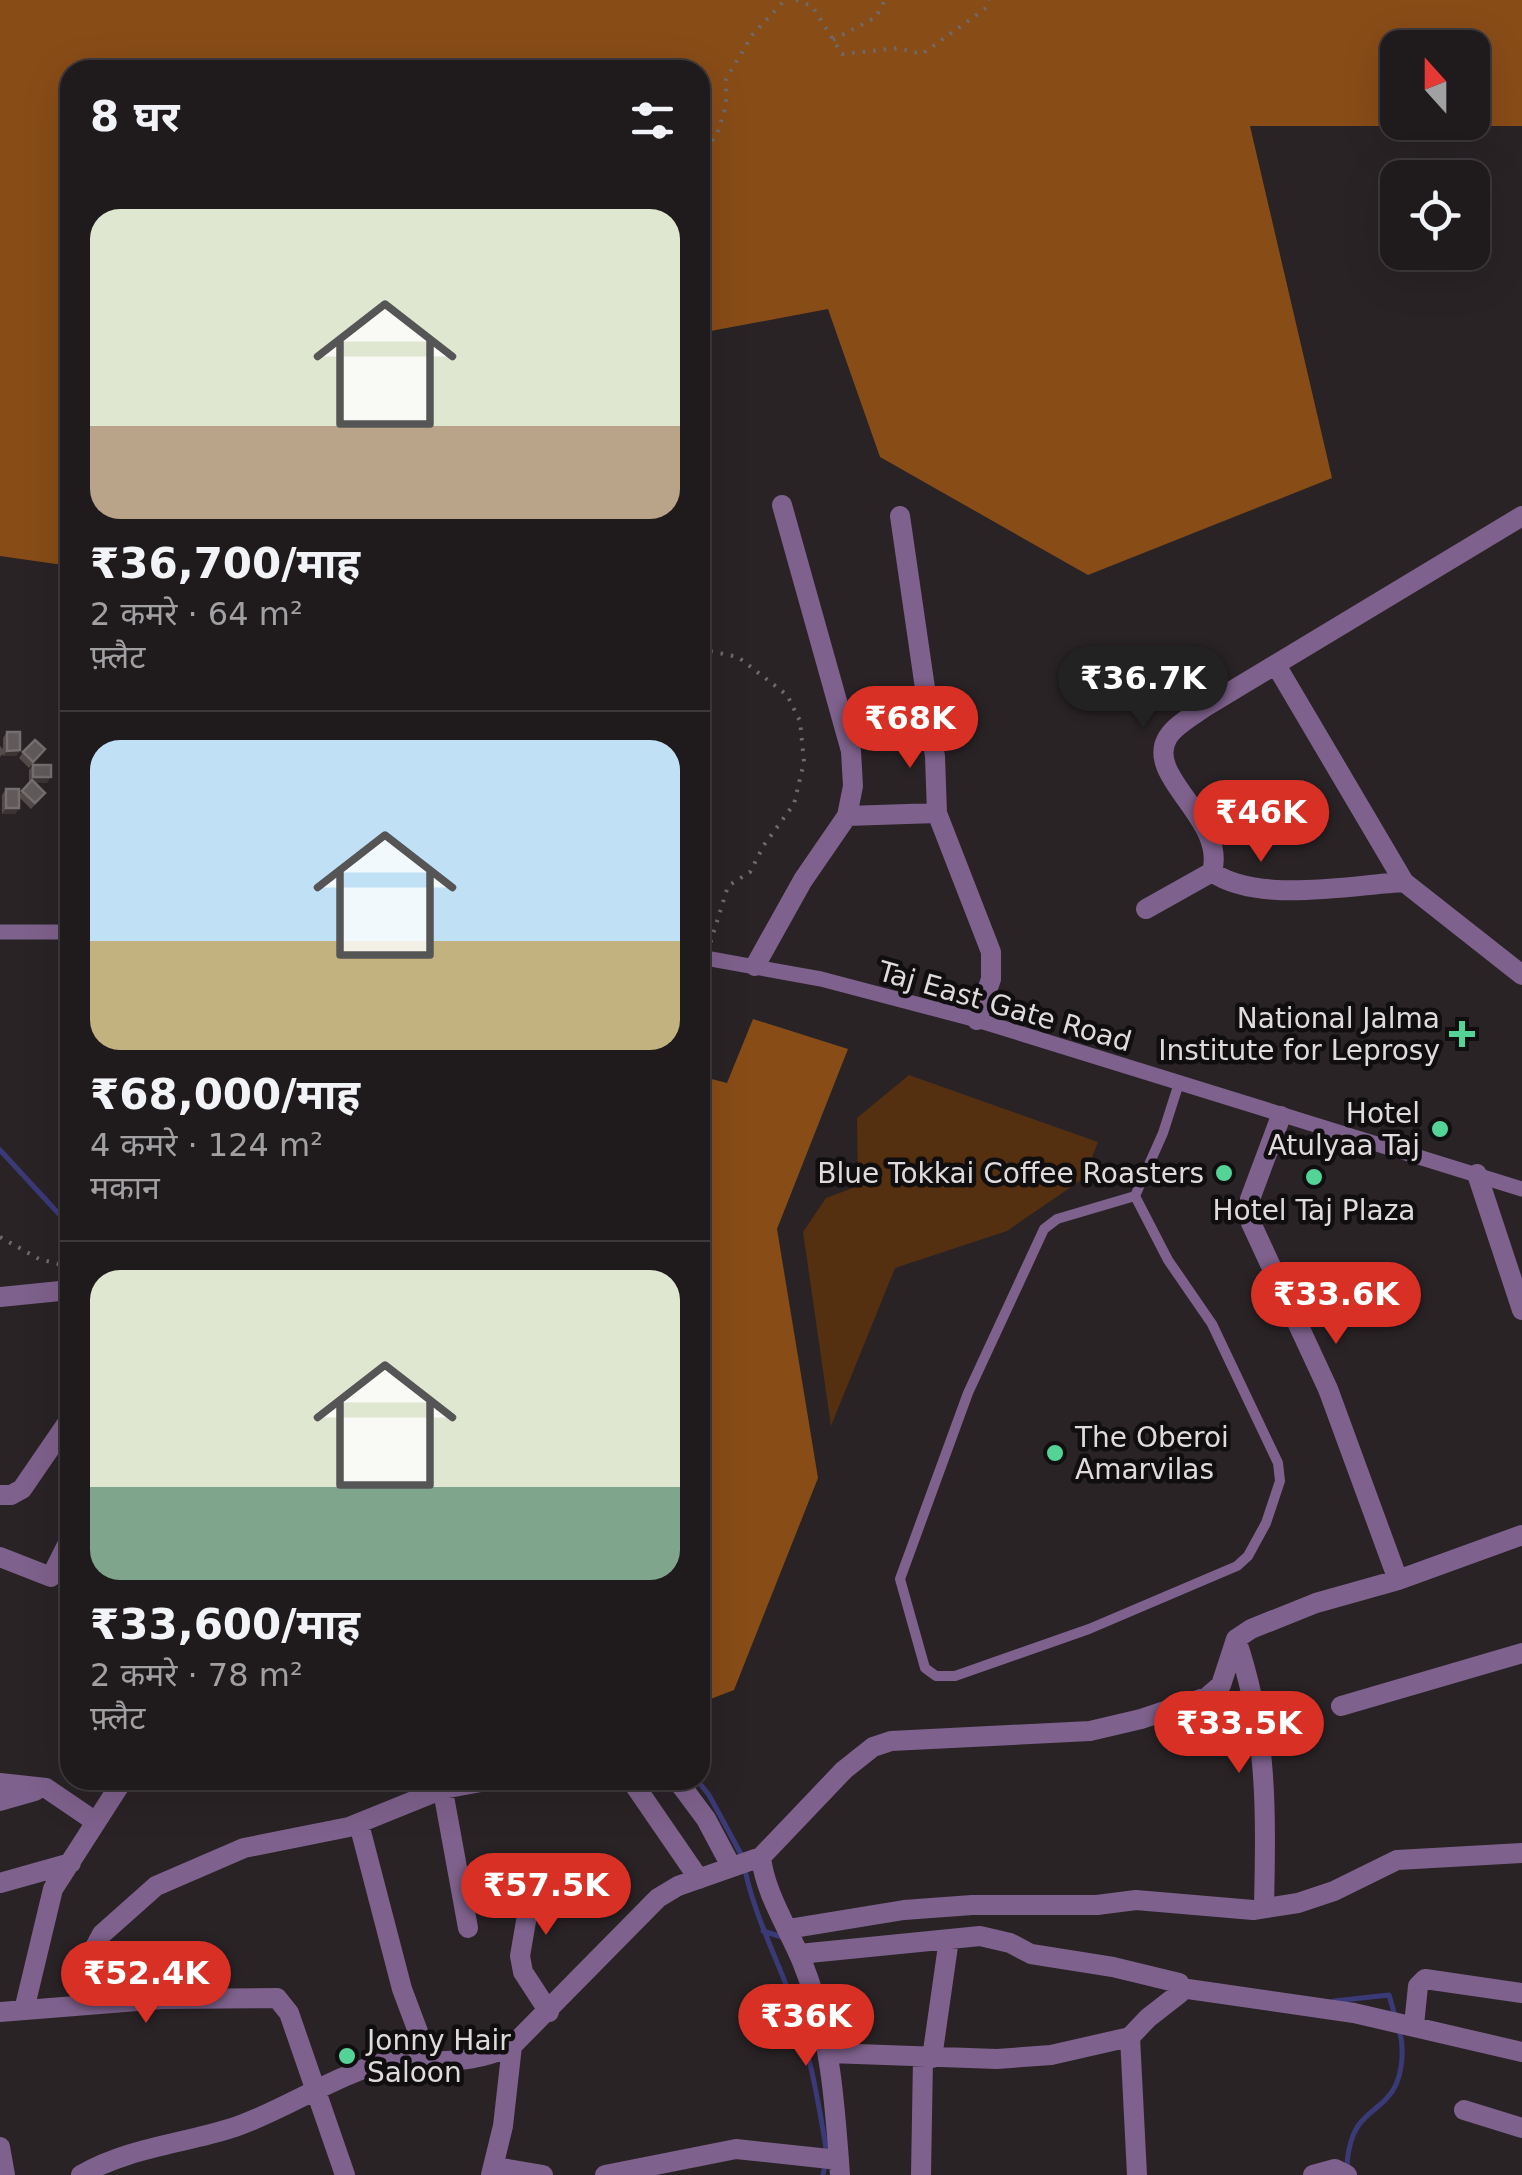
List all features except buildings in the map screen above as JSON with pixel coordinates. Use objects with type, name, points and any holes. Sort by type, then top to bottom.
[{"type":"street","points":[[755,966],[802,880],[847,816],[853,786],[851,751],[782,505]]},
{"type":"street","points":[[900,516],[934,757],[937,813],[991,952],[991,979],[976,1020]]},
{"type":"street","points":[[1146,909],[1212,872],[1215,862],[1211,840],[1189,800],[1164,768],[1162,752],[1169,734],[1522,516]]},
{"type":"street","points":[[1276,666],[1404,882],[1522,976]]},
{"type":"street","points":[[847,816],[937,813]]},
{"type":"street","points":[[1212,872],[1253,890],[1291,892],[1404,882]]},
{"type":"street","points":[[0,932],[60,932]]},
{"type":"street","name":"Taj East Gate Road","points":[[710,958],[821,978],[976,1020],[1522,1189]]},
{"type":"street","points":[[1281,1116],[1254,1185],[1251,1223],[1328,1390],[1398,1580]]},
{"type":"street","points":[[1477,1174],[1522,1310]]},
{"type":"street","points":[[0,1297],[60,1291]]},
{"type":"street","points":[[0,1495],[22,1490],[60,1434]]},
{"type":"street","points":[[81,2175],[122,2155],[231,2128],[374,2066],[403,2058],[485,2058],[512,2046],[658,1898],[678,1886],[760,1856],[844,1770],[873,1748],[910,1738],[1090,1730],[1141,1719],[1207,1697],[1222,1686],[1236,1639],[1251,1628],[1522,1535]]},
{"type":"street","points":[[0,1558],[51,1576],[60,1558]]},
{"type":"street","points":[[1236,1639],[1253,1688],[1262,1746],[1266,1803],[1264,1908]]},
{"type":"street","points":[[1341,1706],[1522,1653]]},
{"type":"street","points":[[0,1783],[46,1788],[96,1822]]},
{"type":"street","points":[[0,1801],[46,1788]]},
{"type":"street","points":[[24,2010],[53,1889],[113,1790]]},
{"type":"street","points":[[86,2004],[95,1947],[102,1934],[156,1886],[244,1848],[359,1824],[430,1790]]},
{"type":"street","points":[[443,1790],[468,1928]]},
{"type":"street","points":[[638,1790],[699,1880]]},
{"type":"street","points":[[684,1790],[706,1819],[731,1866]]},
{"type":"street","points":[[359,1824],[402,1989],[429,2060]]},
{"type":"street","points":[[788,1930],[904,1910],[972,1905],[1097,1905],[1136,1900],[1220,1909],[1264,1908],[1298,1903],[1334,1891],[1397,1860],[1522,1853]]},
{"type":"street","points":[[605,2175],[736,2149],[784,2152],[840,2168],[829,2053],[799,1954],[769,1889],[760,1856]]},
{"type":"street","points":[[0,1883],[71,1863]]},
{"type":"street","points":[[535,1869],[520,1956],[529,1984],[548,2012]]},
{"type":"street","points":[[799,1954],[980,1936],[1010,1943],[1031,1954],[1173,1980],[1181,1988],[1414,2025],[1522,2052]]},
{"type":"street","points":[[920,2175],[928,2058],[950,1939]]},
{"type":"street","points":[[1414,2025],[1418,1986],[1425,1979],[1522,1992]]},
{"type":"street","points":[[829,2053],[997,2059],[1051,2055],[1130,2037],[1175,1998],[1181,1988]]},
{"type":"street","points":[[0,2012],[272,1996],[289,2012],[345,2175]]},
{"type":"street","points":[[1130,2037],[1137,2175]]},
{"type":"street","points":[[512,2046],[493,2171],[542,2175]]},
{"type":"street","points":[[1464,2110],[1522,2128]]},
{"type":"street","points":[[0,2147],[5,2175]]},
{"type":"street","points":[[1313,2175],[1336,2169],[1347,2175]]},
{"type":"lane","points":[[1135,1196],[1168,1260],[1212,1324],[1271,1444],[1280,1482],[1266,1524],[1248,1556],[1237,1566],[1090,1629],[955,1676],[936,1676],[925,1668],[900,1579],[968,1394],[1044,1230],[1057,1220],[1135,1196],[1164,1133],[1179,1083]]},
{"type":"path","points":[[710,145],[718,134],[726,106],[726,79],[767,16],[785,0]]},
{"type":"path","points":[[796,0],[812,6],[842,54],[898,48],[922,54],[986,8],[989,0]]},
{"type":"path","points":[[833,40],[876,17],[886,0]]},
{"type":"path","points":[[710,650],[738,656],[787,695],[800,721],[804,762],[794,804],[764,844],[750,872],[728,886],[710,937]]},
{"type":"path","points":[[0,1237],[39,1259],[60,1264]]},
{"type":"shaded area","points":[[0,0],[1522,0],[1522,126],[1490,126],[1490,30],[1380,30],[1380,126],[1250,126],[1332,478],[1088,575],[880,457],[828,309],[710,331],[710,60],[60,60],[60,565],[0,556]]},
{"type":"shaded area","points":[[753,1019],[848,1049],[777,1229],[818,1478],[734,1690],[710,1699],[710,1079],[727,1083]]},
{"type":"shaded area","points":[[909,1075],[1098,1142],[1084,1178],[1007,1231],[895,1268],[831,1426],[803,1232],[826,1198],[858,1186],[857,1118]]},
{"type":"waterway","points":[[0,1150],[60,1215]]},
{"type":"waterway","points":[[705,1790],[742,1856]]},
{"type":"waterway","points":[[745,1870],[760,1921],[799,2021],[826,2148]]},
{"type":"waterway","points":[[763,1931],[782,1937]]},
{"type":"waterway","points":[[1334,2001],[1389,1995],[1395,2016]]},
{"type":"waterway","points":[[1349,2168],[1349,2149],[1355,2131],[1387,2098],[1399,2075],[1399,2029]]},
{"type":"waterway","points":[[823,2175],[824,2170]]},
{"type":"place","name":"National Jalma Institute for Leprosy","points":[[1462,1034]]},
{"type":"place","name":"Hotel Atulyaa Taj","points":[[1440,1129]]},
{"type":"place","name":"Blue Tokkai Coffee Roasters","points":[[1224,1173]]},
{"type":"place","name":"Hotel Taj Plaza","points":[[1314,1177]]},
{"type":"place","name":"The Oberoi Amarvilas","points":[[1055,1453]]},
{"type":"place","name":"Jonny Hair Saloon","points":[[347,2056]]}]
